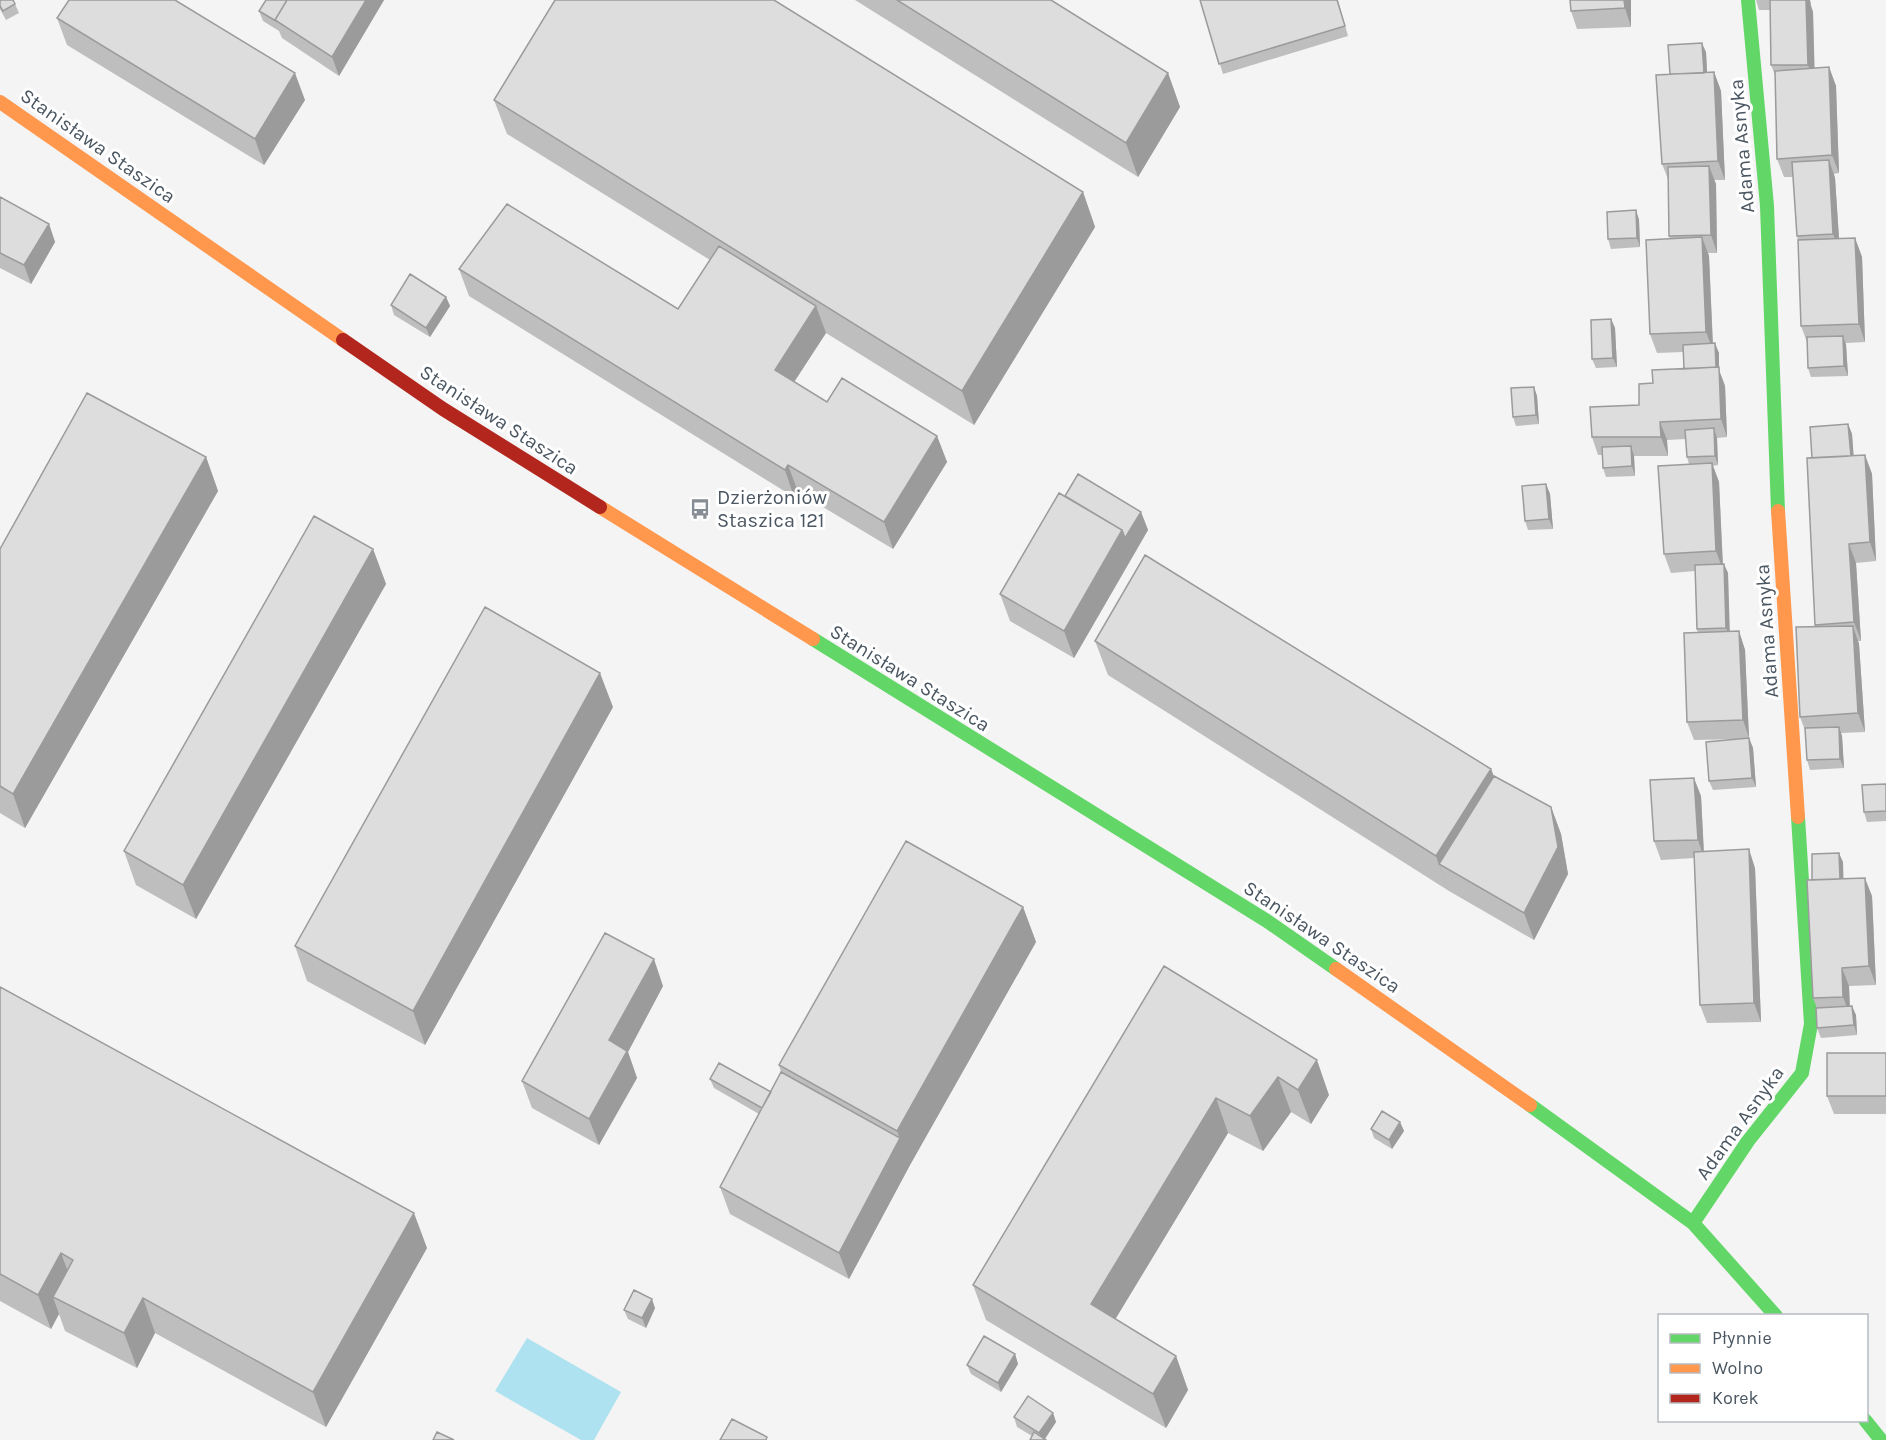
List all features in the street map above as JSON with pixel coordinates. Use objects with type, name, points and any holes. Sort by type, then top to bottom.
[{"type":"main road","name":"Adama Asnyka","points":[[1693,1223],[1748,1141],[1802,1073],[1811,1024],[1778,500],[1767,206],[1748,0]]},
{"type":"main road","name":"Stanisława Staszica","points":[[0,102],[443,409],[1267,921],[1659,1196],[1693,1223],[1774,1314]]},
{"type":"main road","points":[[1867,1422],[1881,1440]]},
{"type":"water","points":[[527,1338],[621,1392],[594,1440],[581,1440],[495,1391]]},
{"type":"building","points":[[0,0],[13,0],[15,4],[3,11]]},
{"type":"building","points":[[69,0],[175,0],[295,73],[255,139],[57,18]]},
{"type":"building","points":[[266,0],[287,0],[276,21],[259,11]]},
{"type":"building","points":[[287,0],[366,0],[332,57],[275,20]]},
{"type":"building","points":[[555,0],[774,0],[1083,192],[962,391],[494,100]]},
{"type":"building","points":[[897,0],[1051,0],[1168,73],[1126,143]]},
{"type":"building","points":[[1200,0],[1337,0],[1345,26],[1219,64]]},
{"type":"building","points":[[1570,0],[1624,0],[1625,8],[1571,11]]},
{"type":"building","points":[[1770,0],[1806,0],[1808,65],[1771,65]]},
{"type":"building","points":[[1702,43],[1704,73],[1670,74],[1668,45]]},
{"type":"building","points":[[1829,67],[1832,155],[1777,159],[1775,71]]},
{"type":"building","points":[[1714,72],[1718,161],[1662,164],[1656,75]]},
{"type":"building","points":[[1829,160],[1833,234],[1797,236],[1792,162]]},
{"type":"building","points":[[1709,166],[1711,235],[1669,236],[1668,167]]},
{"type":"building","points":[[0,197],[49,224],[24,265],[0,253]]},
{"type":"building","points":[[507,204],[678,309],[719,246],[816,306],[775,370],[827,402],[842,378],[937,436],[884,522],[788,465],[785,470],[459,269]]},
{"type":"building","points":[[1636,210],[1637,238],[1608,239],[1607,212]]},
{"type":"building","points":[[1702,237],[1706,332],[1650,334],[1646,240]]},
{"type":"building","points":[[1855,238],[1859,324],[1801,326],[1798,240]]},
{"type":"building","points":[[410,274],[446,297],[426,328],[391,305]]},
{"type":"building","points":[[1611,319],[1613,358],[1592,359],[1591,320]]},
{"type":"building","points":[[1843,336],[1844,366],[1808,368],[1807,337]]},
{"type":"building","points":[[1715,343],[1716,367],[1684,369],[1683,345]]},
{"type":"building","points":[[1719,367],[1721,419],[1660,422],[1661,437],[1592,437],[1590,407],[1639,405],[1639,384],[1653,383],[1652,370]]},
{"type":"building","points":[[1534,387],[1536,415],[1513,417],[1511,388]]},
{"type":"building","points":[[87,393],[206,457],[13,794],[0,786],[0,549]]},
{"type":"building","points":[[1848,424],[1851,456],[1812,458],[1810,427]]},
{"type":"building","points":[[1714,428],[1715,456],[1687,457],[1685,430]]},
{"type":"building","points":[[1631,446],[1632,466],[1603,468],[1602,447]]},
{"type":"building","points":[[1865,455],[1870,542],[1849,544],[1854,622],[1815,625],[1807,458]]},
{"type":"building","points":[[1712,463],[1716,551],[1664,554],[1658,466]]},
{"type":"building","points":[[1078,474],[1141,512],[1125,538],[1122,530],[1065,496]]},
{"type":"building","points":[[1546,484],[1549,519],[1525,521],[1522,486]]},
{"type":"building","points":[[1059,493],[1122,530],[1064,631],[1000,594]]},
{"type":"building","points":[[314,516],[373,549],[183,885],[124,851]]},
{"type":"building","points":[[1145,555],[1491,769],[1436,856],[1095,641]]},
{"type":"building","points":[[1724,564],[1726,628],[1697,629],[1695,565]]},
{"type":"building","points":[[485,607],[600,673],[413,1011],[295,946]]},
{"type":"building","points":[[1853,626],[1858,713],[1800,717],[1796,627]]},
{"type":"building","points":[[1739,631],[1743,720],[1687,722],[1684,633]]},
{"type":"building","points":[[1839,727],[1840,759],[1807,760],[1805,728]]},
{"type":"building","points":[[1749,738],[1752,778],[1709,781],[1706,742]]},
{"type":"building","points":[[1494,776],[1551,807],[1558,847],[1524,913],[1439,864]]},
{"type":"building","points":[[1694,778],[1698,840],[1654,841],[1650,780]]},
{"type":"building","points":[[1886,784],[1886,811],[1864,812],[1862,785]]},
{"type":"building","points":[[906,841],[1023,907],[897,1131],[779,1065]]},
{"type":"building","points":[[1749,849],[1754,1003],[1700,1005],[1694,852]]},
{"type":"building","points":[[1839,853],[1840,879],[1812,880],[1812,854]]},
{"type":"building","points":[[1865,878],[1869,966],[1842,968],[1843,997],[1813,998],[1807,880]]},
{"type":"building","points":[[605,933],[654,959],[609,1040],[627,1051],[589,1119],[522,1081]]},
{"type":"building","points":[[1164,966],[1317,1060],[1298,1090],[1278,1077],[1250,1116],[1216,1098],[1091,1304],[1176,1356],[1153,1394],[973,1285]]},
{"type":"building","points":[[0,987],[414,1213],[313,1392],[143,1298],[124,1333],[53,1297],[73,1260],[61,1253],[38,1295],[0,1274]]},
{"type":"building","points":[[1852,1006],[1854,1025],[1817,1028],[1816,1008]]},
{"type":"building","points":[[1827,1053],[1886,1053],[1886,1096],[1827,1096]]},
{"type":"building","points":[[719,1063],[771,1092],[762,1108],[710,1079]]},
{"type":"building","points":[[781,1072],[900,1138],[839,1253],[720,1187]]},
{"type":"building","points":[[1382,1111],[1400,1122],[1389,1140],[1371,1129]]},
{"type":"building","points":[[634,1290],[652,1299],[642,1318],[624,1310]]},
{"type":"building","points":[[984,1336],[1015,1354],[998,1383],[967,1365]]},
{"type":"building","points":[[1028,1396],[1053,1413],[1039,1433],[1014,1417]]},
{"type":"building","points":[[732,1419],[767,1437],[766,1440],[720,1440]]},
{"type":"building","points":[[437,1432],[454,1440],[433,1440]]},
{"type":"building","points":[[1034,1432],[1046,1440],[1030,1440]]},
{"type":"traffic: fast","points":[[1748,0],[1767,206],[1778,511]]},
{"type":"traffic: fast","points":[[813,639],[1267,921],[1336,969]]},
{"type":"traffic: fast","points":[[1693,1223],[1748,1141],[1802,1073],[1811,1024],[1798,817]]},
{"type":"traffic: fast","points":[[1530,1105],[1693,1223],[1774,1314]]},
{"type":"traffic: fast","points":[[1867,1422],[1881,1440]]},
{"type":"traffic: slow","points":[[0,102],[343,340]]},
{"type":"traffic: slow","points":[[600,507],[813,639]]},
{"type":"traffic: slow","points":[[1778,511],[1798,817]]},
{"type":"traffic: slow","points":[[1336,969],[1530,1105]]},
{"type":"traffic: jam","points":[[343,340],[443,409],[600,507]]},
{"type":"place","name":"Dzierżoniów Staszica 121","points":[[700,509]]}]
